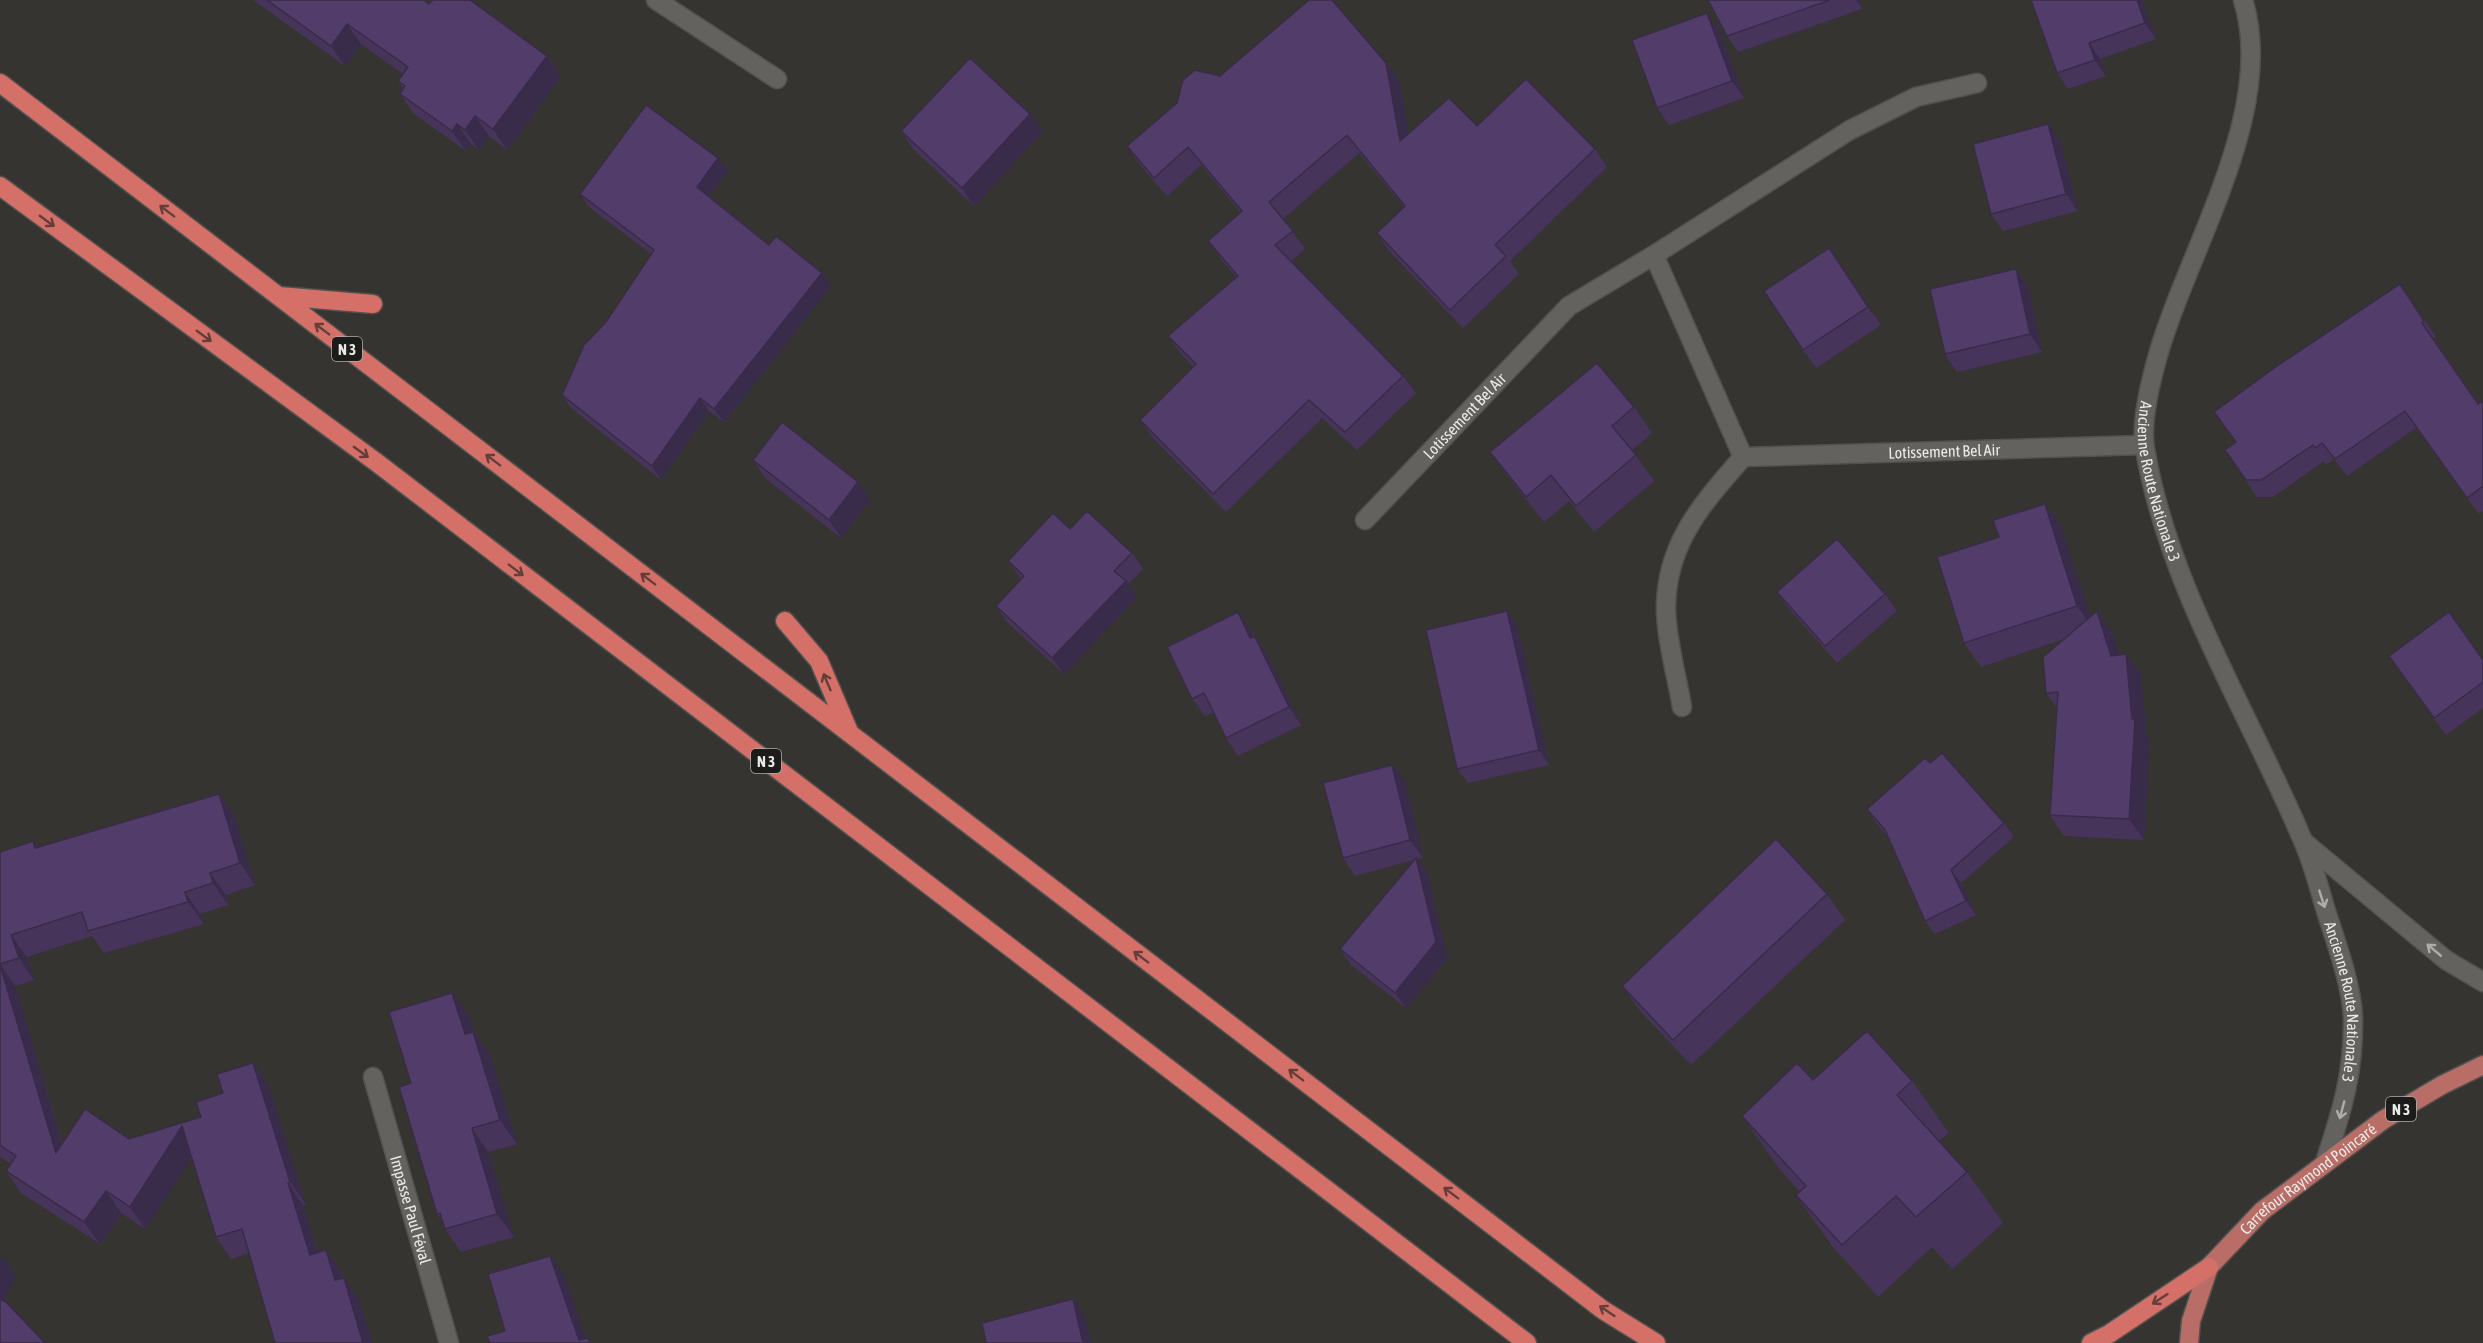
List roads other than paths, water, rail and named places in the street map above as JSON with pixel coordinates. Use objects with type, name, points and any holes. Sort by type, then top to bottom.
[{"type":"highway","name":"N 3","points":[[0,83],[1604,1310],[1656,1343]]},
{"type":"highway","name":"N 3","points":[[0,186],[376,462],[1527,1343]]},
{"type":"highway","points":[[279,296],[373,304]]},
{"type":"highway","points":[[785,621],[819,661],[850,735]]},
{"type":"highway","name":"N 3","points":[[2091,1343],[2109,1334],[2209,1268]]},
{"type":"main road","name":"Carrefour Raymond Poincaré","points":[[2189,1343],[2191,1321],[2209,1268],[2262,1211],[2383,1120],[2442,1085],[2483,1065]]},
{"type":"street","points":[[656,0],[777,79]]},
{"type":"street","name":"Ancienne Route Nationale 3","points":[[2242,0],[2246,12],[2251,67],[2239,132],[2217,200],[2162,338],[2149,391],[2144,445],[2162,525],[2205,630],[2304,843],[2341,957],[2353,1015],[2350,1076],[2325,1162]]},
{"type":"street","name":"Lotissement Bel Air","points":[[1365,520],[1569,306],[1654,255],[1850,130],[1916,97],[1977,83]]},
{"type":"street","points":[[1654,255],[1743,457],[1702,505],[1674,554],[1667,583],[1666,610],[1682,707]]},
{"type":"street","name":"Lotissement Bel Air","points":[[1743,457],[2144,445]]},
{"type":"street","name":"Ancienne Route Nationale 3","points":[[2304,843],[2446,960],[2483,982]]},
{"type":"street","name":"Impasse Paul Féval","points":[[373,1077],[449,1343]]}]
